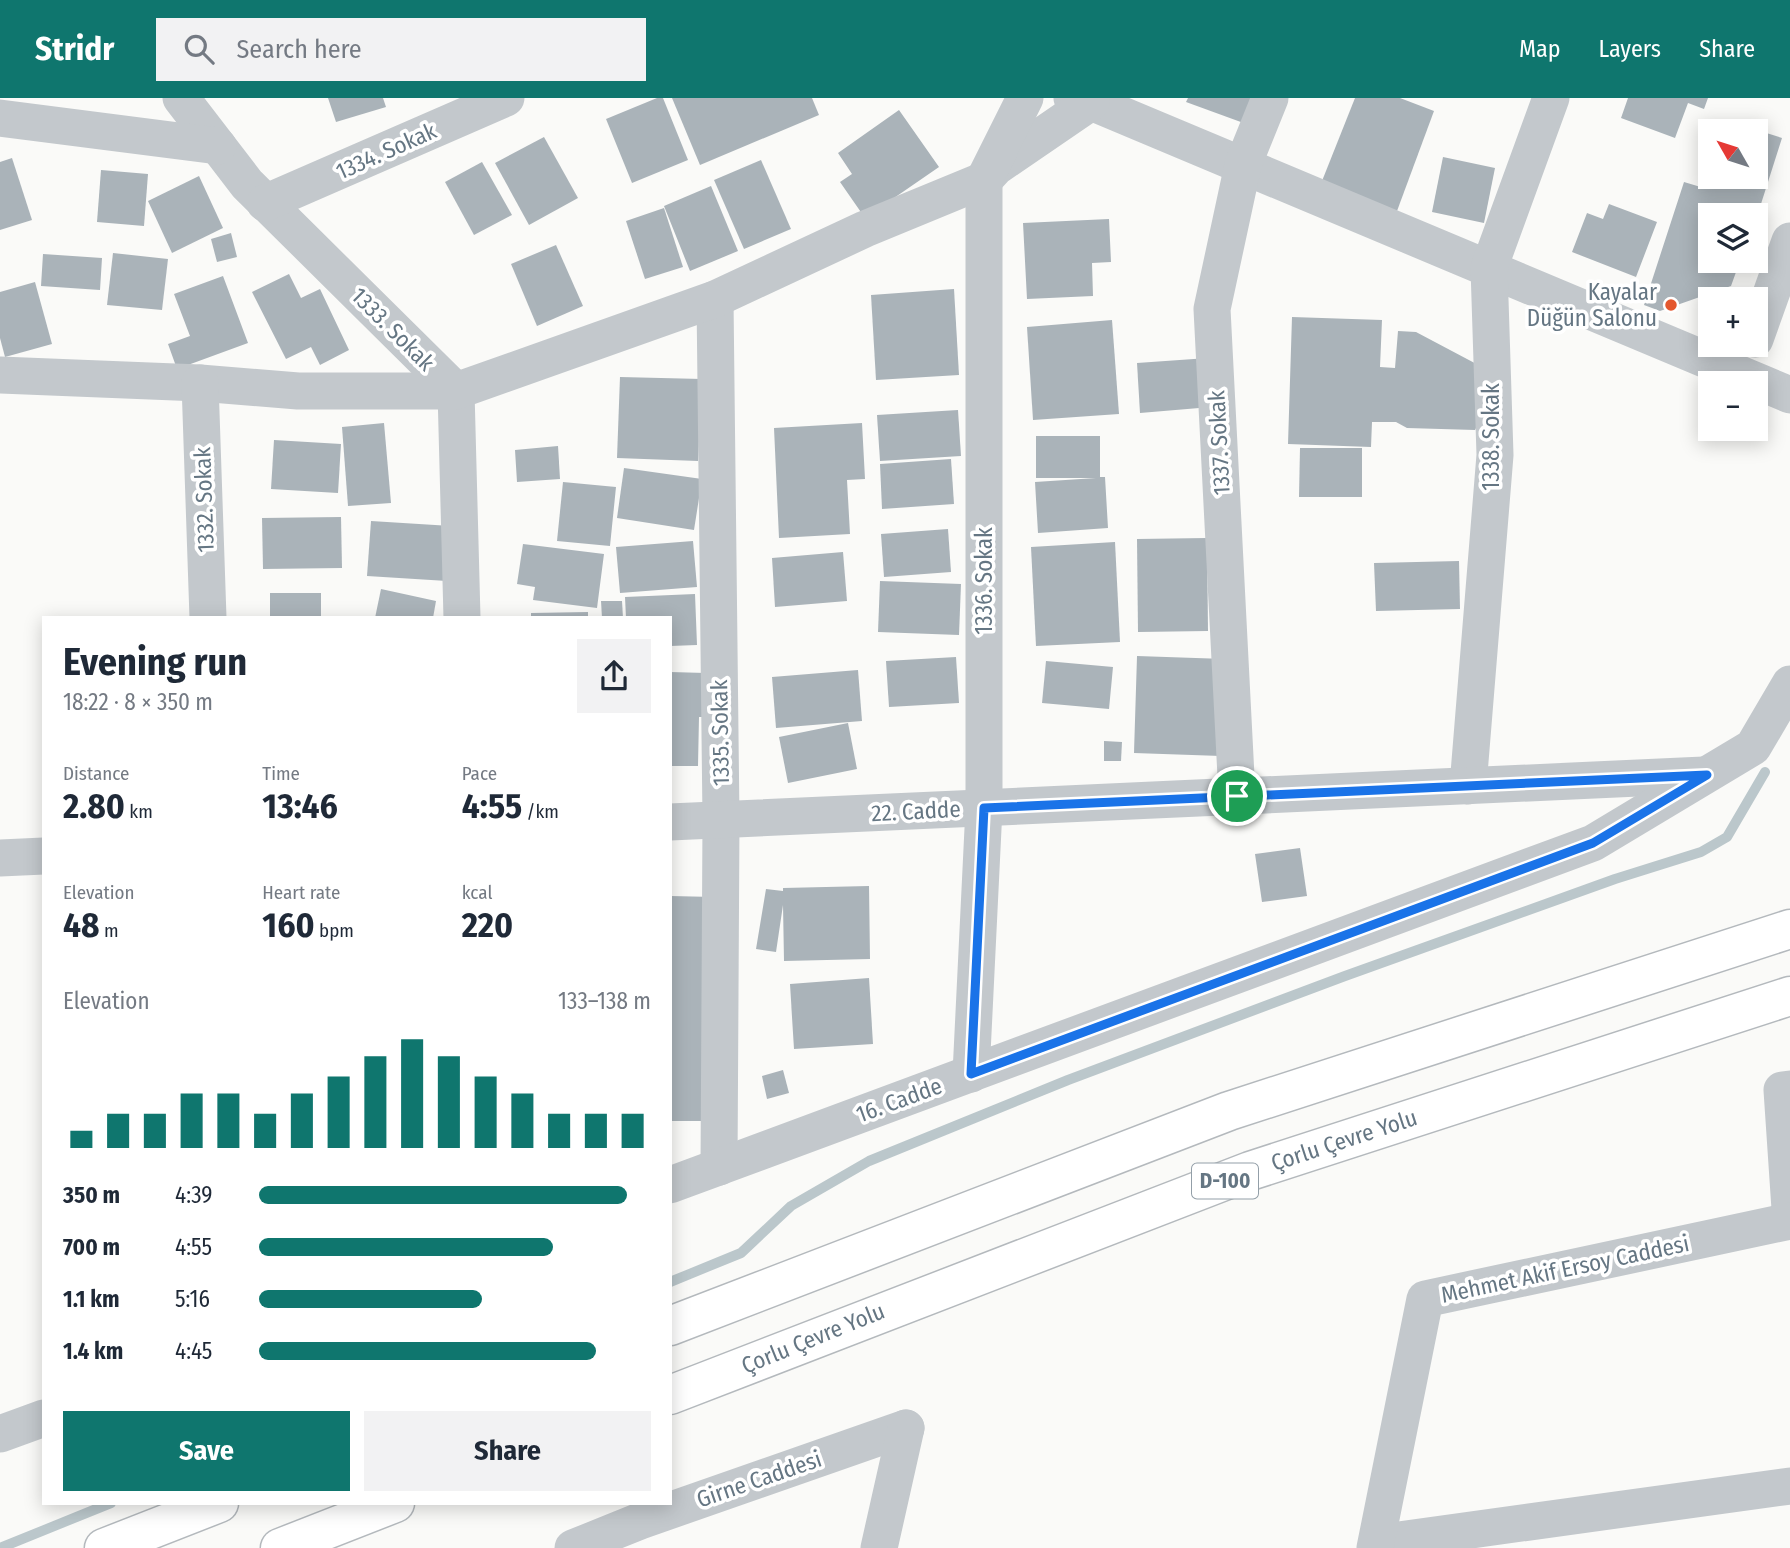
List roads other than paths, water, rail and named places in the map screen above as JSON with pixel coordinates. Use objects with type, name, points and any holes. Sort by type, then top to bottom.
[{"type":"highway","points":[[672,1325],[1228,1111],[1790,929]]},
{"type":"highway","name":"Çorlu Çevre Yolu","points":[[672,1394],[1250,1171],[1790,996]]},
{"type":"highway","points":[[104,1548],[214,1505]]},
{"type":"highway","points":[[280,1548],[390,1505]]},
{"type":"street","name":"1333. Sokak","points":[[181,98],[265,203],[456,391]]},
{"type":"street","name":"1334. Sokak","points":[[265,203],[506,98]]},
{"type":"street","name":"1336. Sokak","points":[[971,1074],[984,808],[984,180],[1025,98]]},
{"type":"street","name":"1337. Sokak","points":[[1237,796],[1212,309],[1243,165],[1270,98]]},
{"type":"street","name":"1338. Sokak","points":[[1468,786],[1494,455],[1489,268],[1551,98]]},
{"type":"street","points":[[0,375],[200,383],[298,391],[456,391],[715,299],[865,229],[984,180],[996,167],[1081,100],[1489,268],[1748,359],[1790,395]]},
{"type":"street","points":[[0,118],[218,146]]},
{"type":"street","points":[[1768,303],[1790,241]]},
{"type":"street","name":"1335. Sokak","points":[[715,299],[721,820],[719,1167]]},
{"type":"street","name":"1332. Sokak","points":[[200,383],[208,616]]},
{"type":"street","points":[[456,391],[462,616]]},
{"type":"street","name":"16. Cadde","points":[[672,1184],[1593,843],[1753,747],[1790,684]]},
{"type":"street","name":"22. Cadde","points":[[672,822],[1707,775]]},
{"type":"street","points":[[0,858],[42,856]]},
{"type":"street","points":[[1790,1089],[1782,1090],[1790,1209]]},
{"type":"street","name":"Mehmet Akif Ersoy Caddesi","points":[[1376,1545],[1424,1299],[1790,1221]]},
{"type":"street","points":[[0,1434],[42,1419]]},
{"type":"street","name":"Girne Caddesi","points":[[573,1548],[636,1535],[906,1428],[879,1548]]},
{"type":"street","points":[[1376,1545],[1790,1486]]},
{"type":"waterway","points":[[672,1281],[741,1253],[791,1206],[869,1161],[1068,1080],[1345,976],[1615,879],[1701,852],[1727,837],[1765,772]]},
{"type":"waterway","points":[[0,1548],[106,1505]]},
{"type":"place","name":"Kayalar Düğün Salonu","points":[[1671,305]]}]
